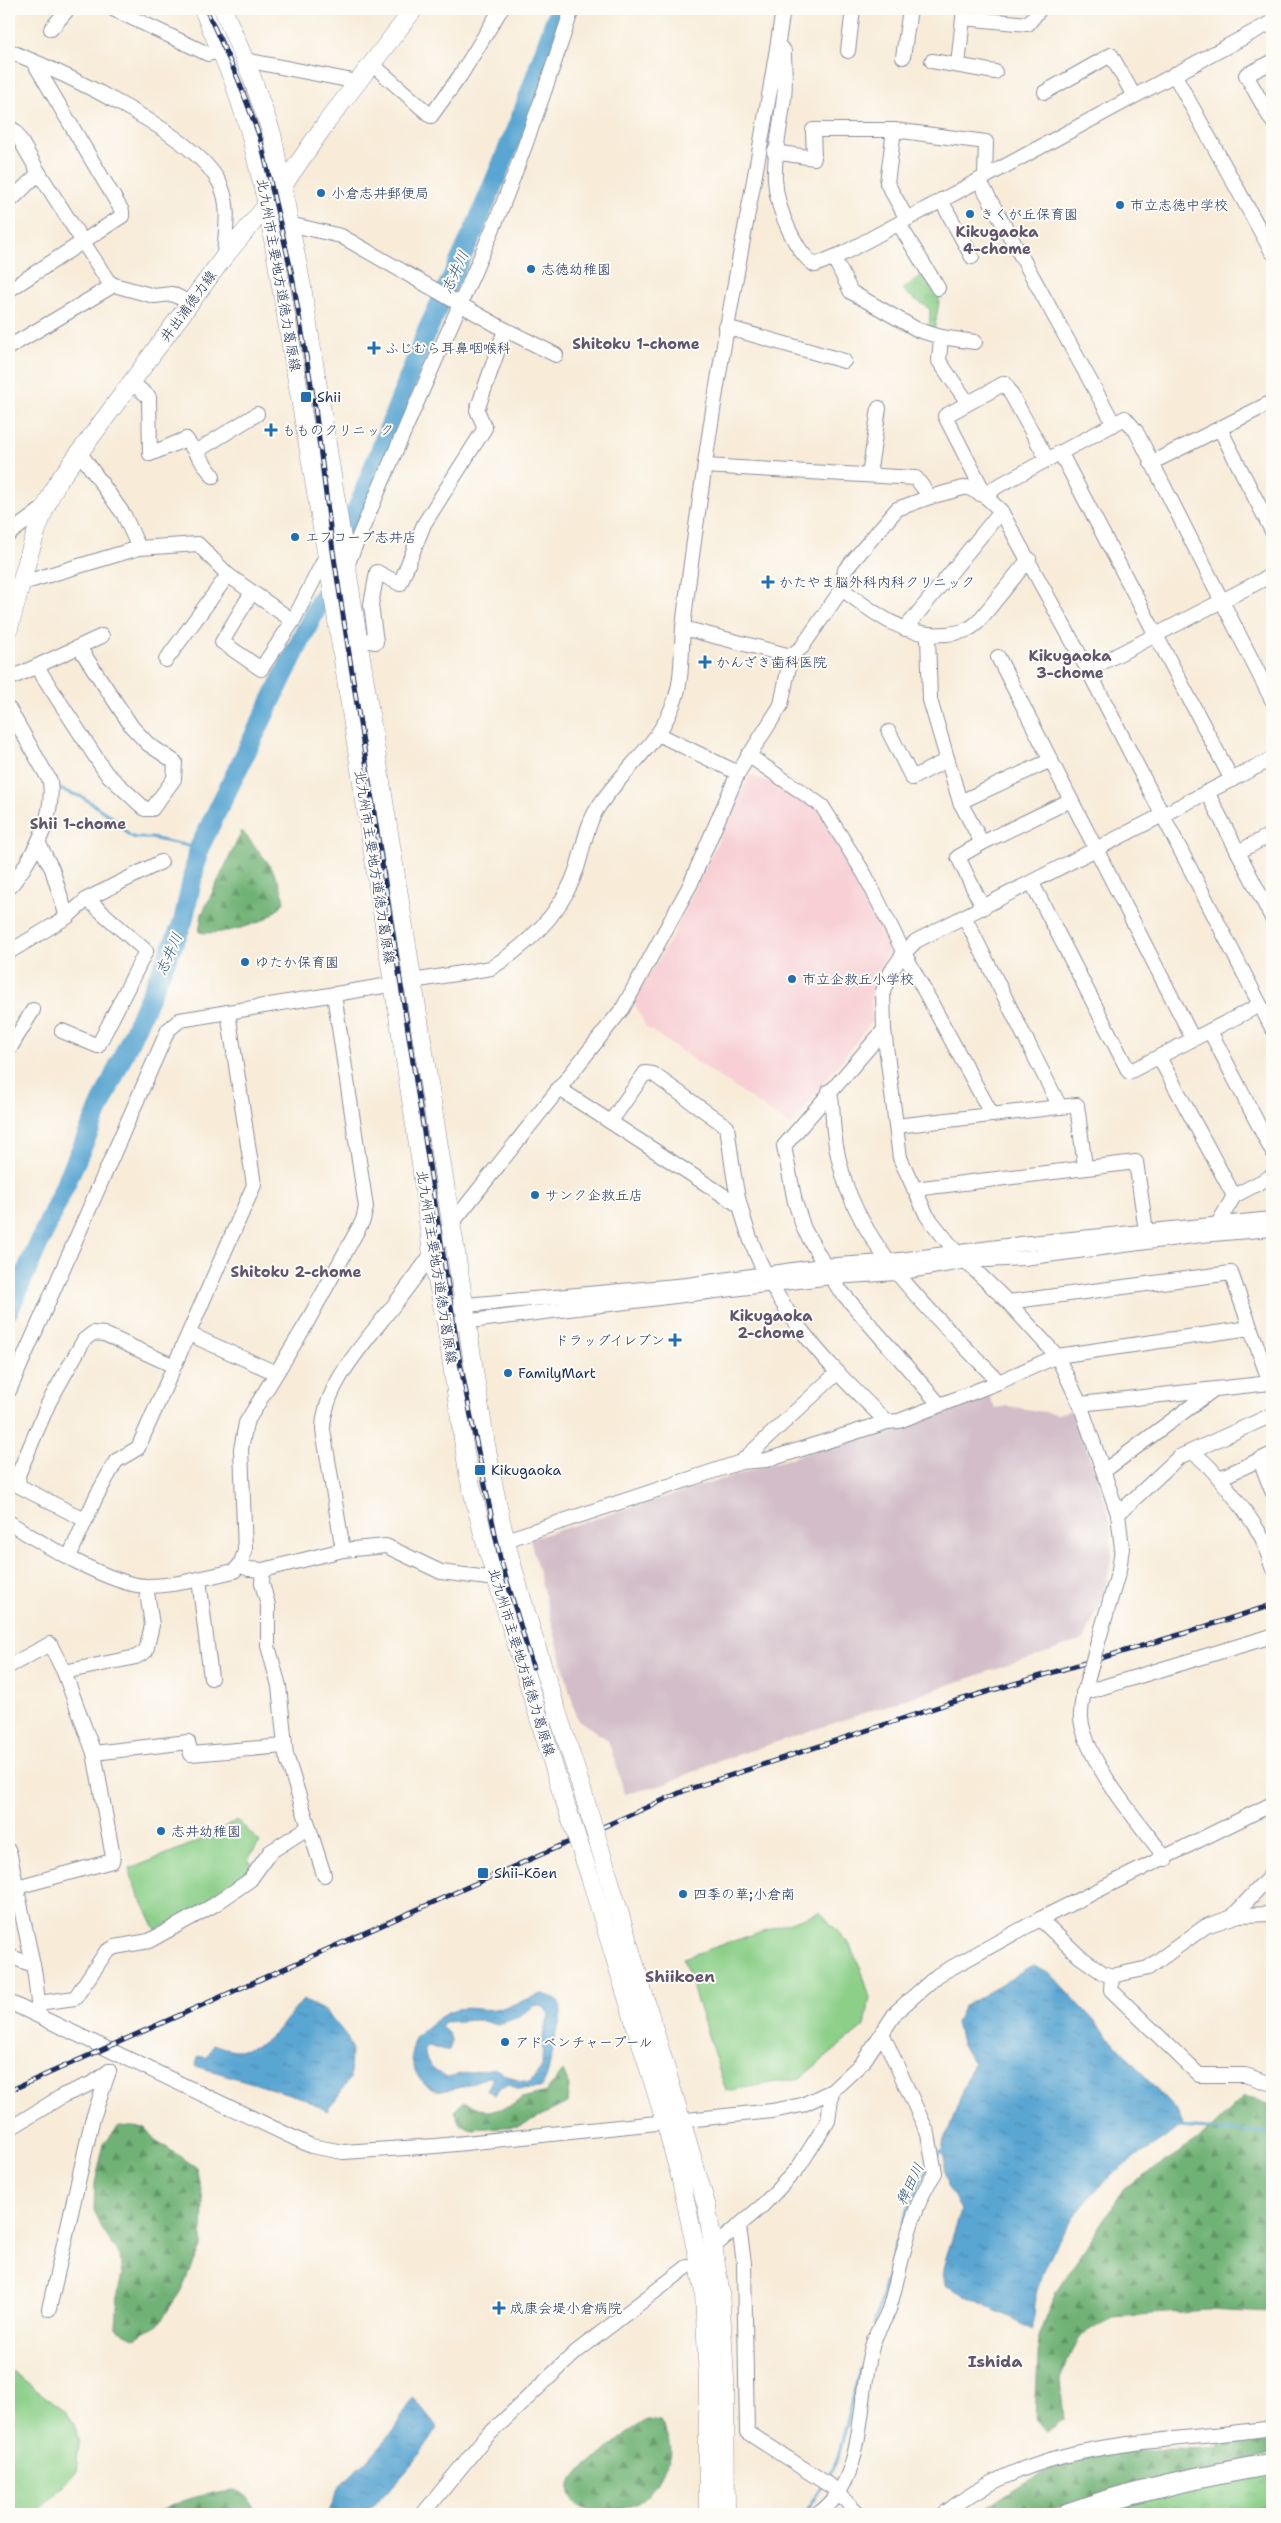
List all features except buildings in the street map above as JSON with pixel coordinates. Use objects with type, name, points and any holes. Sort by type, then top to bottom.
[{"type":"highway","points":[[1068,2514],[1115,2497],[1196,2477],[1272,2464]]},
{"type":"main road","name":"北九州市主要地方道徳力葛原線","points":[[203,9],[221,51],[249,129],[267,204],[340,642],[421,1164],[432,1255],[445,1316],[468,1473],[496,1579],[561,1790],[673,2120],[707,2207],[720,2290],[727,2433],[726,2514]]},
{"type":"main road","name":"北九州市主要地方道徳力葛原線","points":[[223,9],[245,60],[272,134],[302,287],[477,1398],[506,1540],[606,1871],[673,2120],[681,2180],[704,2292],[708,2382],[708,2514]]},
{"type":"main road","name":"井出浦徳力線","points":[[9,628],[16,585],[45,507],[58,483],[224,257],[282,187],[301,156],[414,9]]},
{"type":"street","points":[[51,29],[68,9]]},
{"type":"street","points":[[113,9],[208,54],[221,51]]},
{"type":"street","points":[[372,64],[431,116],[460,76],[501,9]]},
{"type":"street","points":[[346,569],[374,498],[460,305],[504,198],[552,70],[572,9]]},
{"type":"street","points":[[9,1391],[168,1030],[180,1020],[492,968],[516,953],[557,910],[568,894],[595,812],[607,794],[651,745],[658,734],[674,705],[677,690],[683,628],[726,327],[782,9]]},
{"type":"street","points":[[848,51],[853,9]]},
{"type":"street","points":[[903,57],[910,9]]},
{"type":"street","points":[[958,65],[963,13],[1028,24],[1040,9]]},
{"type":"street","points":[[777,46],[784,51],[784,96],[774,152],[774,187],[782,215],[795,242],[805,257],[815,265],[834,258],[1272,22]]},
{"type":"street","points":[[9,51],[33,60],[110,97],[182,144],[203,162],[221,185],[229,209],[224,257]]},
{"type":"street","points":[[1045,92],[1111,55],[1134,96]]},
{"type":"street","points":[[9,290],[122,216],[122,211],[33,60]]},
{"type":"street","points":[[245,60],[358,82]]},
{"type":"street","points":[[932,60],[995,72]]},
{"type":"street","points":[[1272,62],[1246,75],[1272,121]]},
{"type":"street","points":[[1174,74],[1272,252]]},
{"type":"street","points":[[9,127],[15,131],[39,173],[108,281],[114,286],[154,296],[172,294],[191,303]]},
{"type":"street","points":[[774,152],[814,158],[813,130],[894,130],[986,142],[982,178],[1114,424]]},
{"type":"street","points":[[894,130],[887,183],[903,221],[938,288]]},
{"type":"street","points":[[9,202],[39,173]]},
{"type":"street","points":[[941,200],[972,257]]},
{"type":"street","points":[[289,224],[341,236],[505,330],[556,355]]},
{"type":"street","points":[[834,258],[851,292],[918,330],[941,337],[975,342]]},
{"type":"street","points":[[9,347],[114,286]]},
{"type":"street","points":[[726,327],[844,361]]},
{"type":"street","points":[[340,642],[358,639],[376,642],[371,605],[377,572],[400,584],[424,524],[485,428],[477,410],[505,330]]},
{"type":"street","points":[[941,337],[939,361],[968,403]]},
{"type":"street","points":[[132,383],[149,397],[150,454],[186,439],[213,476]]},
{"type":"street","points":[[1047,459],[1005,383],[945,416],[986,496],[1001,511],[1088,670],[1272,1028]]},
{"type":"street","points":[[1151,463],[1272,402]]},
{"type":"street","points":[[869,475],[879,408]]},
{"type":"street","points":[[195,452],[257,414]]},
{"type":"street","points":[[986,496],[996,487],[1060,452],[1125,418],[1128,420],[1136,431],[1272,700]]},
{"type":"street","points":[[1220,429],[1272,530]]},
{"type":"street","points":[[1060,452],[1232,780]]},
{"type":"street","points":[[80,453],[124,515],[138,548]]},
{"type":"street","points":[[705,466],[916,478],[930,496]]},
{"type":"street","points":[[343,1550],[324,1441],[323,1420],[336,1385],[355,1356],[432,1255],[450,1226],[623,1008],[690,885],[738,773],[781,705],[791,656],[802,647],[842,589],[845,570],[898,510],[930,496],[967,487],[986,496]]},
{"type":"street","points":[[9,534],[45,507]]},
{"type":"street","points":[[905,630],[1001,511]]},
{"type":"street","points":[[16,585],[138,548],[198,544],[228,575],[293,621]]},
{"type":"street","points":[[252,592],[222,642],[261,669],[293,621],[326,556]]},
{"type":"street","points":[[842,589],[878,616],[905,630],[928,636],[955,633],[974,627],[1029,560]]},
{"type":"street","points":[[166,660],[228,575]]},
{"type":"street","points":[[1088,670],[1272,575]]},
{"type":"street","points":[[683,628],[791,656]]},
{"type":"street","points":[[9,679],[102,636]]},
{"type":"street","points":[[928,636],[930,700],[960,802],[982,843]]},
{"type":"street","points":[[37,667],[106,774],[145,809],[152,809],[174,779],[175,762],[148,744],[132,726],[79,647]]},
{"type":"street","points":[[998,656],[1193,1040]]},
{"type":"street","points":[[9,709],[50,781],[50,809],[39,844],[9,887]]},
{"type":"street","points":[[889,732],[912,778],[947,760]]},
{"type":"street","points":[[658,734],[738,773]]},
{"type":"street","points":[[748,755],[822,806],[865,875],[904,952],[992,1115]]},
{"type":"street","points":[[1166,1859],[1093,1755],[1082,1721],[1083,1693],[1119,1570],[1122,1548],[1118,1514],[1104,1471],[1080,1404],[1057,1356],[1008,1302],[956,1252],[927,1216],[914,1189],[900,1158],[884,1030],[883,991],[904,952],[916,941],[965,918],[1272,758]]},
{"type":"street","points":[[960,802],[1050,760]]},
{"type":"street","points":[[1207,792],[1272,918]]},
{"type":"street","points":[[983,908],[958,857],[982,843],[1071,800]]},
{"type":"street","points":[[1238,852],[1272,834]]},
{"type":"street","points":[[39,844],[52,869],[67,917]]},
{"type":"street","points":[[9,952],[67,917],[87,899],[161,862]]},
{"type":"street","points":[[1032,883],[1129,1072],[1260,1005]]},
{"type":"street","points":[[62,1031],[98,1046],[146,951],[87,899]]},
{"type":"street","points":[[965,918],[1060,1108]]},
{"type":"street","points":[[9,1522],[41,1543],[120,1581],[146,1586],[199,1579],[234,1571],[240,1565],[245,1551],[241,1449],[246,1423],[305,1326],[363,1220],[366,1207],[334,994]]},
{"type":"street","points":[[9,1047],[34,1010]]},
{"type":"street","points":[[69,1557],[85,1520],[116,1462],[138,1448],[254,1185],[228,1012]]},
{"type":"street","points":[[884,1030],[829,1091],[784,1146],[794,1202],[804,1229],[839,1289],[940,1405]]},
{"type":"street","points":[[1210,1031],[1272,1151]]},
{"type":"street","points":[[1158,1058],[1234,1196]]},
{"type":"street","points":[[611,1121],[641,1076],[645,1073],[653,1074],[727,1126],[740,1206],[768,1280],[785,1311],[837,1373],[886,1422]]},
{"type":"street","points":[[558,1088],[740,1206]]},
{"type":"street","points":[[829,1091],[832,1099],[833,1132],[839,1162],[858,1215],[893,1267],[999,1382]]},
{"type":"street","points":[[896,1126],[1077,1105],[1085,1167]]},
{"type":"street","points":[[914,1189],[1136,1162],[1146,1231]]},
{"type":"street","points":[[1219,1222],[1234,1196],[1272,1176]]},
{"type":"street","points":[[893,1267],[956,1252],[1219,1222],[1272,1218]]},
{"type":"street","points":[[445,1316],[687,1285],[768,1280],[829,1272],[1024,1258],[1201,1235],[1272,1229]]},
{"type":"street","points":[[1008,1302],[1231,1274],[1270,1383],[1080,1404]]},
{"type":"street","points":[[506,1540],[741,1462],[767,1460],[886,1422],[900,1421],[999,1382],[1057,1356],[1250,1328]]},
{"type":"street","points":[[85,1520],[19,1486],[18,1475],[50,1402],[84,1340],[93,1333],[104,1334],[174,1366]]},
{"type":"street","points":[[189,1334],[276,1373]]},
{"type":"street","points":[[741,1462],[837,1373]]},
{"type":"street","points":[[1104,1471],[1213,1389]]},
{"type":"street","points":[[1118,1514],[1179,1457],[1272,1415]]},
{"type":"street","points":[[1190,1452],[1198,1454],[1220,1478],[1261,1537],[1272,1562]]},
{"type":"street","points":[[1220,1478],[1266,1457],[1272,1491]]},
{"type":"street","points":[[240,1565],[249,1569],[264,1570],[343,1550],[386,1546],[441,1572],[496,1579]]},
{"type":"street","points":[[264,1570],[262,1582],[268,1605],[268,1646],[279,1686],[284,1746],[289,1770],[324,1875]]},
{"type":"street","points":[[199,1579],[211,1678]]},
{"type":"street","points":[[64,1672],[136,1657],[146,1652],[152,1625],[146,1586]]},
{"type":"street","points":[[1083,1693],[1272,1636]]},
{"type":"street","points":[[9,1666],[50,1644],[64,1672],[94,1753],[113,1859],[17,1887]]},
{"type":"street","points":[[94,1753],[188,1742],[191,1754],[284,1746]]},
{"type":"street","points":[[9,2002],[39,2010],[122,2058],[311,2146],[343,2152],[436,2146],[772,2111],[802,2105],[832,2091],[863,2062],[896,2012],[938,1975],[1040,1919],[1166,1859],[1272,1804]]},
{"type":"street","points":[[39,2010],[75,1998],[106,1952],[115,1947],[149,1941],[214,1905],[250,1880],[270,1852],[309,1827]]},
{"type":"street","points":[[9,1851],[33,1965],[39,2010]]},
{"type":"street","points":[[1232,1917],[1272,1874]]},
{"type":"street","points":[[1040,1919],[1079,1956],[1103,1973],[1112,1976],[1148,1968],[1206,1926],[1239,1915],[1272,1914]]},
{"type":"street","points":[[9,1956],[33,1965]]},
{"type":"street","points":[[1112,1976],[1111,1990],[1199,2075],[1245,2075],[1272,2084]]},
{"type":"street","points":[[818,2514],[838,2493],[854,2458],[874,2340],[890,2308],[903,2250],[921,2193],[935,2173],[928,2134],[882,2033]]},
{"type":"street","points":[[9,2129],[64,2095],[93,2083],[122,2058]]},
{"type":"street","points":[[49,2309],[92,2121],[108,2071]]},
{"type":"street","points":[[718,2243],[762,2206],[798,2168],[828,2121],[832,2091]]},
{"type":"street","points":[[739,2227],[744,2263],[747,2432],[838,2493],[859,2514]]},
{"type":"street","points":[[423,2514],[483,2440],[576,2352],[687,2268]]},
{"type":"street","points":[[944,2514],[989,2484],[1056,2456],[1159,2439],[1233,2434],[1272,2428]]},
{"type":"shaded area","points":[[750,775],[778,785],[819,809],[891,932],[890,945],[877,976],[871,999],[871,1022],[791,1126],[646,1027],[633,1000],[672,937]]},
{"type":"shaded area","points":[[987,1392],[995,1408],[1008,1406],[1057,1414],[1072,1410],[1097,1476],[1110,1520],[1112,1558],[1102,1600],[1084,1640],[713,1763],[663,1785],[625,1794],[608,1740],[577,1719],[530,1539],[887,1428]]},
{"type":"green space","points":[[925,273],[940,295],[934,332],[929,331],[930,309],[907,294],[903,289]]},
{"type":"green space","points":[[242,831],[269,864],[279,882],[284,902],[264,920],[236,929],[215,933],[199,932],[202,914]]},
{"type":"green space","points":[[237,1820],[260,1842],[248,1859],[254,1866],[220,1895],[156,1930],[133,1883],[130,1869],[201,1840]]},
{"type":"green space","points":[[820,1912],[850,1945],[862,1972],[870,1998],[865,2026],[800,2078],[726,2091],[683,1958]]},
{"type":"green space","points":[[563,2071],[569,2085],[567,2103],[520,2126],[472,2129],[460,2124],[454,2111],[463,2102],[489,2112],[511,2106],[522,2098],[546,2092]]},
{"type":"green space","points":[[1244,2097],[1272,2104],[1272,2313],[1207,2310],[1112,2317],[1078,2338],[1060,2379],[1064,2419],[1048,2431],[1035,2419],[1039,2337],[1057,2291],[1124,2188],[1197,2141]]},
{"type":"green space","points":[[119,2126],[146,2128],[157,2141],[196,2167],[203,2200],[202,2245],[182,2289],[158,2325],[135,2338],[116,2328],[118,2293],[122,2275],[120,2256],[103,2231],[94,2210],[95,2183],[104,2144]]},
{"type":"green space","points":[[9,2370],[65,2411],[75,2424],[79,2444],[76,2472],[35,2514],[9,2514]]},
{"type":"green space","points":[[647,2420],[660,2421],[667,2434],[671,2448],[669,2462],[648,2494],[642,2500],[632,2505],[607,2511],[582,2507],[574,2501],[570,2491],[572,2478]]},
{"type":"green space","points":[[1272,2436],[1272,2454],[1060,2508],[1045,2514],[979,2514],[1032,2478],[1071,2462],[1112,2453],[1218,2448],[1218,2442]]},
{"type":"green space","points":[[1272,2473],[1272,2505],[1235,2514],[1099,2514],[1164,2495]]},
{"type":"green space","points":[[235,2490],[246,2496],[257,2514],[156,2514],[164,2509],[194,2498]]},
{"type":"water","points":[[1034,1965],[1050,1973],[1176,2110],[1183,2125],[1110,2177],[1095,2191],[1069,2223],[1058,2241],[1041,2278],[1034,2302],[1033,2329],[945,2285],[943,2267],[961,2210],[947,2186],[943,2145],[973,2063],[961,2043],[956,2023],[963,2007]]},
{"type":"water","points":[[542,1994],[552,1997],[558,2002],[561,2007],[561,2014],[548,2072],[541,2088],[516,2089],[507,2084],[500,2087],[495,2095],[487,2090],[494,2076],[451,2090],[436,2090],[429,2088],[418,2076],[412,2060],[413,2044],[419,2034],[442,2015],[461,2008],[501,2008]],"holes":[[[536,2005],[545,2008],[549,2015],[543,2035],[542,2067],[530,2082],[517,2080],[494,2068],[446,2077],[434,2069],[426,2058],[425,2049],[429,2046],[444,2051],[449,2050],[450,2037],[441,2027],[444,2022],[476,2020],[499,2024],[516,2018]]]},
{"type":"water","points":[[303,2000],[327,2012],[348,2038],[351,2048],[350,2079],[327,2111],[306,2099],[196,2066],[198,2056],[207,2058],[213,2044],[229,2049],[243,2050],[255,2047],[265,2041],[275,2033]]},
{"type":"water","points":[[413,2397],[438,2428],[422,2452],[394,2485],[363,2514],[328,2514],[340,2485],[366,2462],[391,2434]]},
{"type":"waterway","name":"志井川","points":[[347,535],[427,331],[476,226],[523,112],[559,9]]},
{"type":"waterway","name":"志井川","points":[[9,1310],[183,922],[199,848],[322,597]]},
{"type":"waterway","points":[[56,788],[82,797],[115,819],[129,835],[135,838],[151,838],[199,848]]},
{"type":"waterway","name":"稗田川","points":[[1177,2127],[1272,2133]]},
{"type":"waterway","name":"稗田川","points":[[936,2158],[940,2152],[947,2151]]},
{"type":"waterway","name":"稗田川","points":[[874,2325],[903,2223],[920,2184],[930,2167]]},
{"type":"waterway","name":"稗田川","points":[[826,2480],[838,2457],[861,2369]]},
{"type":"waterway","name":"稗田川","points":[[805,2514],[823,2485]]},
{"type":"railway","points":[[206,9],[238,79],[260,138],[291,270],[315,407],[333,551],[460,1363],[500,1558],[533,1667]]},
{"type":"railway","points":[[9,2091],[686,1790],[953,1702],[1182,1634],[1272,1605]]},
{"type":"place","name":"小倉志井郵便局","points":[[321,193]]},
{"type":"place","name":"市立志徳中学校","points":[[1120,205]]},
{"type":"place","name":"きくが丘保育園","points":[[970,214]]},
{"type":"place","name":"志徳幼稚園","points":[[531,269]]},
{"type":"place","name":"ふじむら耳鼻咽喉科","points":[[374,348]]},
{"type":"place","name":"Shii","points":[[306,397]]},
{"type":"place","name":"もものクリニック","points":[[271,430]]},
{"type":"place","name":"エフコープ志井店","points":[[295,537]]},
{"type":"place","name":"かたやま脳外科内科クリニック","points":[[768,582]]},
{"type":"place","name":"かんざき歯科医院","points":[[705,662]]},
{"type":"place","name":"ゆたか保育園","points":[[245,962]]},
{"type":"place","name":"市立企救丘小学校","points":[[792,979]]},
{"type":"place","name":"サンク企救丘店","points":[[535,1195]]},
{"type":"place","name":"ドラッグイレブン","points":[[675,1340]]},
{"type":"place","name":"FamilyMart","points":[[508,1373]]},
{"type":"place","name":"Kikugaoka","points":[[480,1470]]},
{"type":"place","name":"志井幼稚園","points":[[161,1831]]},
{"type":"place","name":"Shii-Kōen","points":[[483,1873]]},
{"type":"place","name":"四季の華;小倉南","points":[[683,1894]]},
{"type":"place","name":"アドベンチャープール","points":[[505,2042]]},
{"type":"place","name":"成康会堤小倉病院","points":[[499,2308]]},
{"type":"district","name":"Kikugaoka 4-chome","points":[[997,240]]},
{"type":"district","name":"Shitoku 1-chome","points":[[636,344]]},
{"type":"district","name":"Kikugaoka 3-chome","points":[[1070,664]]},
{"type":"district","name":"Shii 1-chome","points":[[78,824]]},
{"type":"district","name":"Shitoku 2-chome","points":[[296,1272]]},
{"type":"district","name":"Kikugaoka 2-chome","points":[[771,1324]]},
{"type":"district","name":"Shiikoen","points":[[680,1976]]},
{"type":"district","name":"Ishida","points":[[995,2361]]}]
